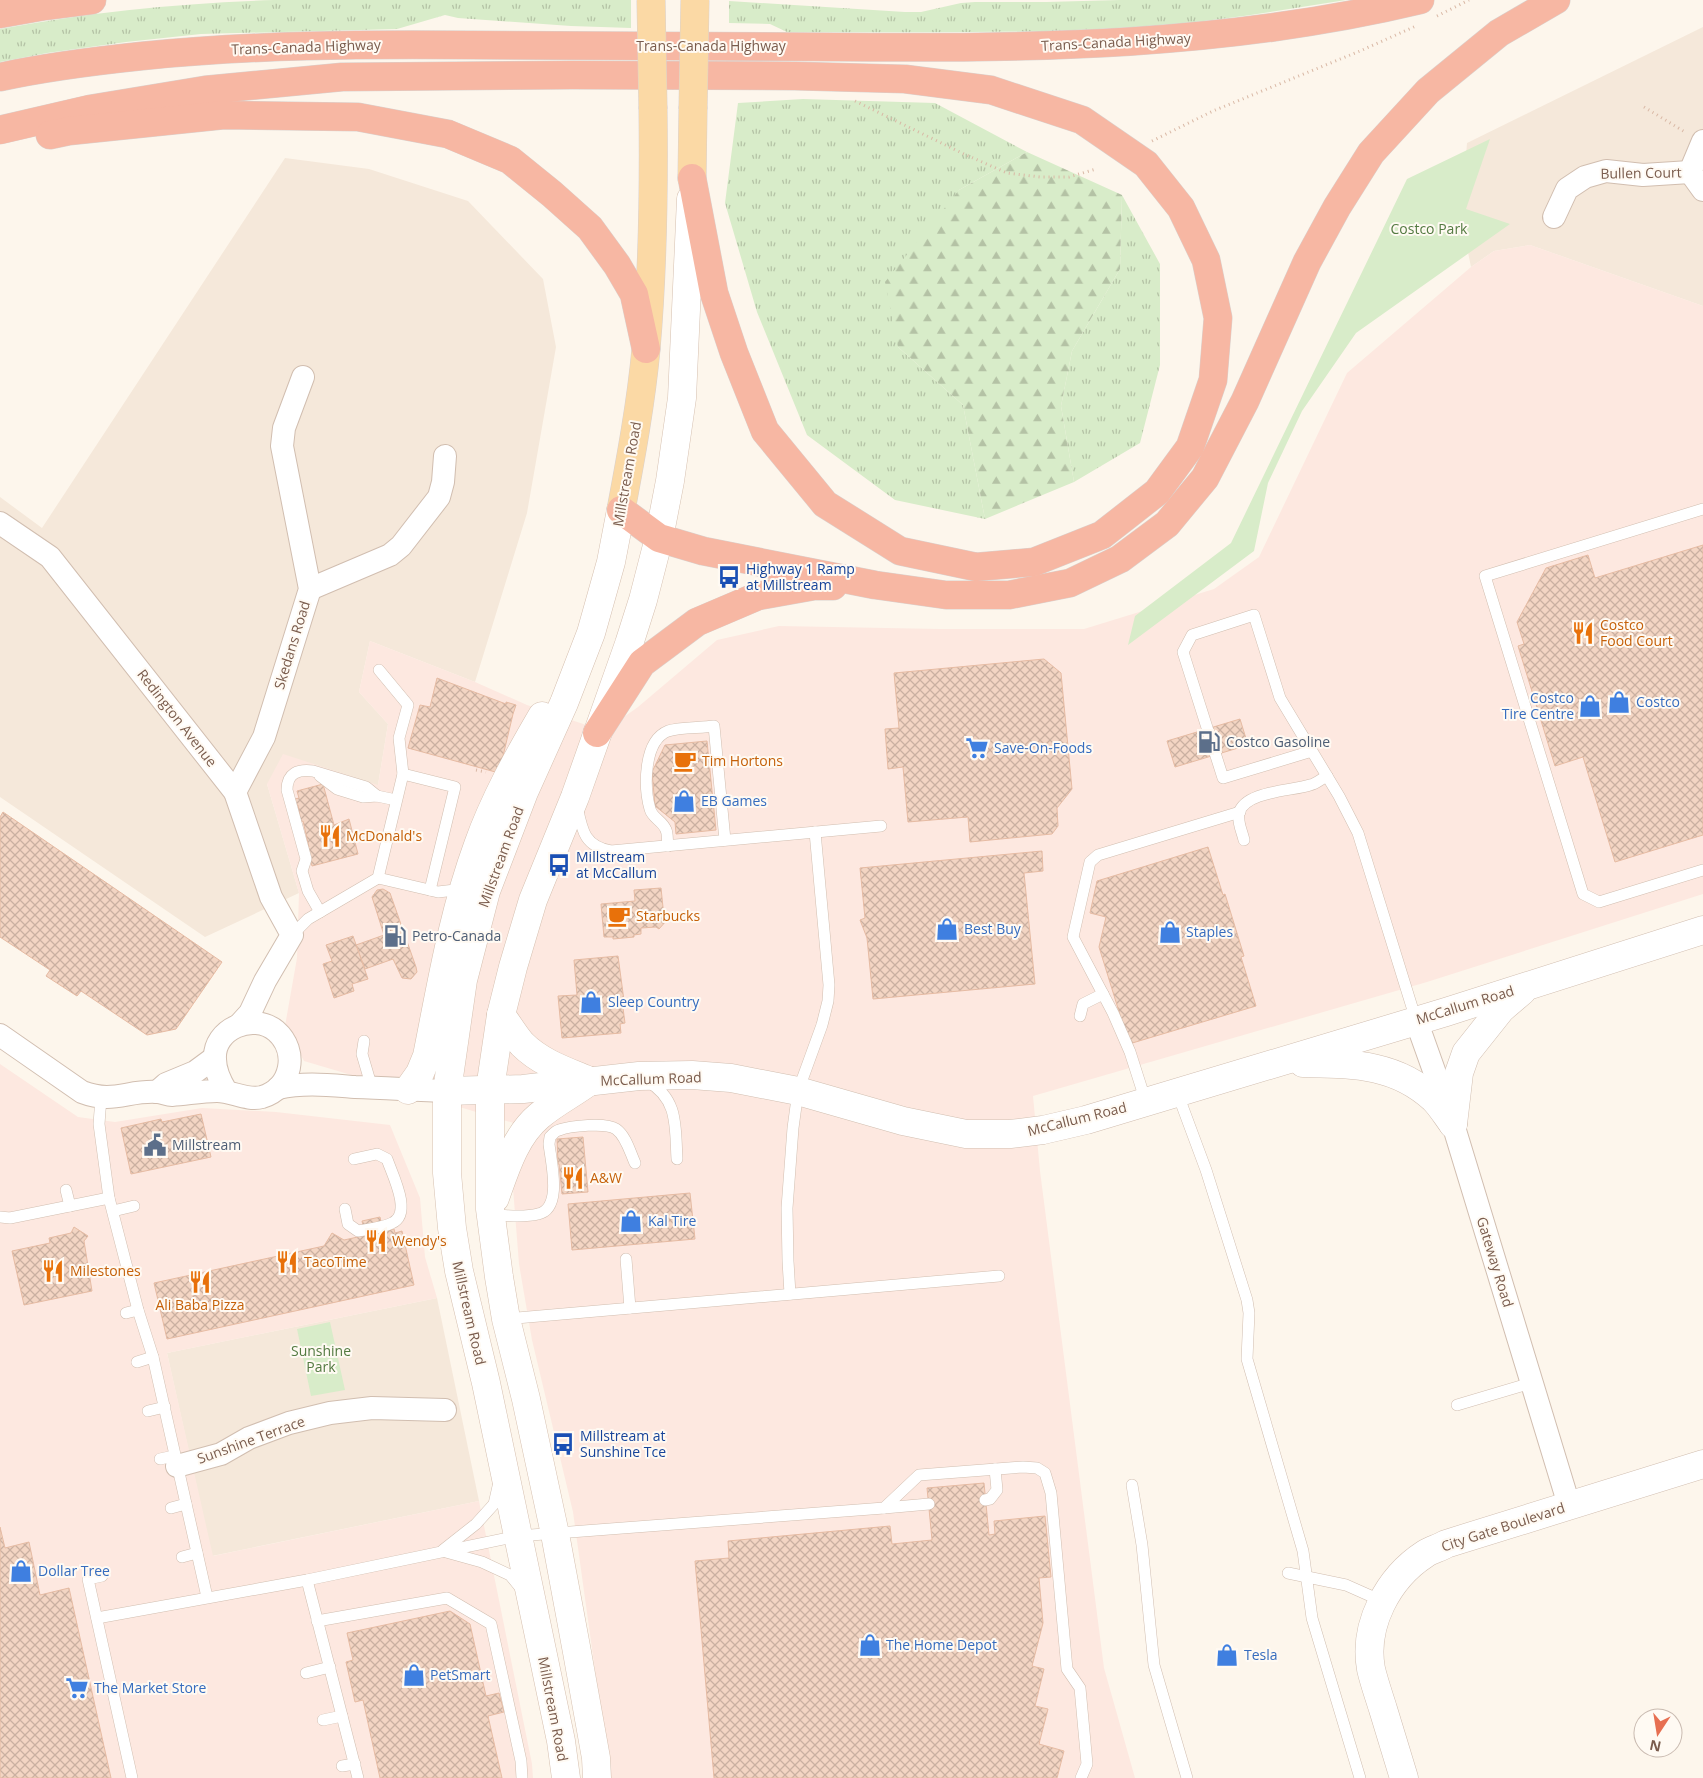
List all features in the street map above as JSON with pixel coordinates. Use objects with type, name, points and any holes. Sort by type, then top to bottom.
[{"type":"highway","points":[[0,14],[92,0]]},
{"type":"highway","points":[[621,510],[659,538],[703,551],[875,585],[946,595],[1009,595],[1070,583],[1120,559],[1167,524],[1205,478],[1245,401],[1307,262],[1337,207],[1371,153],[1428,91],[1499,33],[1556,0]]},
{"type":"highway","name":"Trans-Canada Highway","points":[[0,77],[22,72],[132,57],[209,50],[413,44],[915,48],[1086,45],[1185,38],[1294,25],[1389,8],[1425,13]]},
{"type":"highway","points":[[0,130],[90,109],[205,90],[342,77],[572,75],[844,77],[905,79],[992,90],[1082,120],[1146,164],[1181,208],[1206,260],[1218,318],[1213,380],[1190,447],[1157,492],[1102,535],[1034,562],[976,566],[900,550],[825,504],[765,431],[734,353],[714,293],[692,178]]},
{"type":"highway","points":[[0,146],[70,131],[224,115],[358,117],[448,134],[510,160],[590,228],[617,265],[634,294],[646,349]]},
{"type":"highway","points":[[597,733],[642,663],[697,622],[758,596],[814,586],[875,585]]},
{"type":"main road","name":"Millstream Road","points":[[566,1778],[532,1602],[473,1326],[459,1271],[452,1228],[447,1173],[447,1090],[463,980],[486,892],[524,792],[564,704],[591,633],[611,562],[631,458],[646,349],[651,258],[652,0]]},
{"type":"main road","points":[[597,1778],[596,1758],[555,1534],[526,1399],[506,1319],[490,1212],[490,1089],[501,1015],[512,967],[533,900],[575,797],[630,644],[659,538],[670,481],[682,398],[692,178],[695,0]]},
{"type":"main road","points":[[408,1090],[420,1073],[427,1056],[451,934],[478,845],[515,762],[591,633]]},
{"type":"main road","name":"McCallum Road","points":[[447,1090],[523,1089],[639,1076],[692,1075],[731,1078],[798,1091],[903,1121],[966,1134],[1010,1134],[1043,1130],[1086,1120],[1280,1063],[1703,930]]},
{"type":"main road","points":[[1453,1124],[1459,1073],[1466,1053],[1501,1008],[1528,986]]},
{"type":"main road","points":[[501,1015],[520,1042],[534,1055],[551,1065],[590,1081]]},
{"type":"main road","points":[[1280,1063],[1364,1065],[1398,1074],[1434,1100],[1453,1124]]},
{"type":"main road","points":[[490,1212],[508,1163],[527,1128],[539,1116],[590,1081]]},
{"type":"main road","name":"City Gate Boulevard","points":[[1404,1778],[1371,1668],[1370,1644],[1374,1622],[1382,1601],[1394,1583],[1409,1567],[1425,1554],[1446,1544],[1703,1464]]},
{"type":"street","points":[[1695,137],[1697,181]]},
{"type":"street","name":"Bullen Court","points":[[1554,217],[1567,189],[1585,176],[1606,171],[1697,181]]},
{"type":"street","name":"Skedans Road","points":[[235,792],[264,737],[310,588],[282,446],[284,428],[303,377]]},
{"type":"street","points":[[310,588],[390,555],[401,546],[439,497],[443,482],[445,456]]},
{"type":"street","name":"Redington Avenue","points":[[0,523],[50,557],[235,792],[287,942]]},
{"type":"street","points":[[226,1091],[217,1074],[214,1058],[217,1047],[222,1037],[230,1029],[240,1024],[250,1013],[287,942]]},
{"type":"street","points":[[274,1029],[272,992],[287,942]]},
{"type":"street","name":"Gateway Road","points":[[1416,1020],[1453,1124],[1569,1505]]},
{"type":"street","points":[[0,1035],[82,1092],[101,1098],[156,1092],[170,1095],[204,1091],[226,1091],[242,1097],[262,1097],[278,1088],[287,1076],[291,1060],[286,1043],[274,1029],[258,1023],[240,1024]]},
{"type":"street","points":[[156,1092],[166,1084],[195,1072],[214,1058]]},
{"type":"street","name":"McCallum Road","points":[[291,1060],[297,1066],[308,1071],[372,1088]]},
{"type":"street","name":"McCallum Road","points":[[278,1088],[312,1084],[408,1090],[447,1090]]},
{"type":"street","name":"Sunshine Terrace","points":[[170,1460],[221,1454],[249,1438],[289,1423],[330,1413],[372,1408],[445,1410]]},
{"type":"lane","points":[[1703,509],[1485,576],[1584,894],[1599,902],[1703,870]]},
{"type":"lane","points":[[1312,752],[1223,778],[1183,652],[1192,634],[1254,615],[1280,698],[1339,796],[1361,840],[1416,1020]]},
{"type":"lane","points":[[287,942],[308,919],[351,899],[378,878],[403,774],[399,738],[408,704],[379,670]]},
{"type":"lane","points":[[668,846],[666,830],[652,815],[650,809],[646,772],[651,751],[656,741],[669,730],[714,726],[725,840]]},
{"type":"lane","points":[[320,912],[308,890],[302,871],[306,859],[287,786],[291,775],[297,771],[313,771],[366,787],[377,796],[396,800]]},
{"type":"lane","points":[[403,774],[455,787],[430,890]]},
{"type":"lane","points":[[1244,840],[1239,822],[1243,806],[1251,800],[1272,792],[1311,785],[1327,776]]},
{"type":"lane","points":[[575,797],[582,830],[590,842],[600,849],[611,851],[881,826]]},
{"type":"lane","points":[[1146,1102],[1130,1052],[1114,1013],[1073,937],[1090,862],[1098,855],[1240,812]]},
{"type":"lane","points":[[790,1294],[787,1208],[793,1128],[798,1091],[822,1025],[829,993],[815,832]]},
{"type":"lane","points":[[378,878],[410,891],[430,890],[438,892],[455,890],[467,881]]},
{"type":"lane","points":[[1080,1016],[1083,1004],[1103,994]]},
{"type":"lane","points":[[364,1041],[362,1054],[364,1066],[372,1088]]},
{"type":"lane","points":[[639,1076],[658,1087],[668,1100],[674,1121],[677,1159]]},
{"type":"lane","points":[[1177,1092],[1206,1170],[1247,1300],[1249,1313],[1247,1359],[1303,1552],[1312,1618],[1360,1778]]},
{"type":"lane","points":[[101,1098],[99,1124],[112,1211],[138,1310],[153,1357],[165,1407],[170,1460],[186,1504],[207,1597]]},
{"type":"lane","points":[[490,1212],[538,1214],[550,1207],[554,1195],[550,1137],[560,1129],[608,1125],[616,1129],[624,1137],[634,1163]]},
{"type":"lane","points":[[345,1209],[348,1224],[358,1231],[394,1223],[401,1214],[402,1200],[387,1159],[377,1154],[354,1159]]},
{"type":"lane","points":[[66,1190],[70,1206]]},
{"type":"lane","points":[[49,1198],[51,1210]]},
{"type":"lane","points":[[0,1217],[10,1218],[110,1198]]},
{"type":"lane","points":[[112,1211],[134,1206]]},
{"type":"lane","points":[[626,1259],[630,1308]]},
{"type":"lane","points":[[506,1319],[999,1276]]},
{"type":"lane","points":[[126,1313],[138,1310]]},
{"type":"lane","points":[[137,1362],[153,1357]]},
{"type":"lane","points":[[1457,1405],[1532,1383]]},
{"type":"lane","points":[[148,1411],[165,1407]]},
{"type":"lane","points":[[884,1508],[919,1476],[1023,1467],[1037,1468],[1045,1473],[1051,1494],[1067,1669],[1080,1688],[1087,1764],[1080,1778]]},
{"type":"lane","points":[[442,1551],[476,1524],[494,1504],[503,1468]]},
{"type":"lane","points":[[985,1500],[990,1499],[997,1490],[996,1470]]},
{"type":"lane","points":[[1132,1485],[1142,1545],[1154,1665],[1188,1778]]},
{"type":"lane","points":[[171,1508],[186,1504]]},
{"type":"lane","points":[[97,1618],[307,1580],[518,1536],[928,1504]]},
{"type":"lane","points":[[442,1551],[482,1562],[510,1576],[532,1602]]},
{"type":"lane","points":[[182,1557],[197,1553]]},
{"type":"lane","points":[[1288,1573],[1346,1585],[1382,1601]]},
{"type":"lane","points":[[102,1576],[88,1579],[97,1618],[112,1661],[124,1712],[134,1761],[132,1778]]},
{"type":"lane","points":[[307,1580],[358,1778]]},
{"type":"lane","points":[[317,1621],[447,1598],[491,1624],[521,1761],[522,1778]]},
{"type":"lane","points":[[306,1673],[330,1667]]},
{"type":"lane","points":[[323,1720],[342,1716]]},
{"type":"lane","points":[[342,1766],[355,1764]]},
{"type":"path","points":[[1147,144],[1213,111],[1360,52],[1425,13],[1469,0]]},
{"type":"path","points":[[844,77],[844,96],[1007,174],[1069,177],[1096,169]]},
{"type":"path","points":[[1644,107],[1695,137]]},
{"type":"shaded area","points":[[1703,27],[1703,306],[1530,245],[1494,251],[1471,267],[1461,218],[1467,143]]},
{"type":"shaded area","points":[[285,158],[369,169],[468,201],[543,279],[556,347],[527,513],[475,682],[370,641],[359,692],[388,724],[378,785],[267,784],[299,893],[205,937],[0,797],[0,497],[42,528]]},
{"type":"shaded area","points":[[1530,245],[1703,306],[1703,894],[1427,982],[1033,1096],[1040,1171],[1104,1668],[1135,1778],[610,1778],[573,1512],[532,1340],[519,1264],[510,1150],[517,1124],[304,1061],[285,1026],[297,958],[299,893],[267,784],[283,754],[378,785],[388,724],[359,692],[370,641],[475,682],[527,705],[604,731],[638,707],[717,640],[779,626],[1084,629],[1214,589],[1259,557],[1347,373],[1471,267],[1494,251]]},
{"type":"shaded area","points":[[0,1064],[78,1117],[115,1122],[202,1108],[276,1112],[390,1125],[420,1198],[425,1257],[437,1298],[167,1353],[213,1556],[479,1501],[532,1764],[533,1778],[0,1778]]},
{"type":"shaded area","points":[[437,1298],[479,1501],[212,1556],[167,1353]]},
{"type":"green space","points":[[274,0],[631,0],[631,28],[571,26],[458,18],[445,15],[397,29],[201,34],[47,53],[0,62],[0,29],[136,9]]},
{"type":"green space","points":[[1346,0],[1195,22],[1077,30],[787,32],[770,24],[729,23],[729,1],[921,12],[961,3],[975,2]]},
{"type":"green space","points":[[803,99],[935,103],[1027,152],[959,190],[898,347],[963,405],[985,519],[895,500],[807,435],[757,312],[725,203],[738,103]]},
{"type":"green space","name":"Costco Park","points":[[1490,139],[1466,209],[1510,224],[1356,333],[1302,411],[1268,483],[1254,551],[1128,645],[1135,616],[1231,543],[1407,179]]},
{"type":"green space","points":[[1027,152],[1122,195],[1120,269],[1072,351],[1061,406],[1074,482],[985,519],[963,405],[898,347],[885,282],[959,190]]},
{"type":"green space","points":[[1122,195],[1160,264],[1160,365],[1140,443],[1074,482],[1061,406],[1072,351],[1120,269]]},
{"type":"green space","name":"Sunshine Park","points":[[330,1322],[345,1390],[311,1396],[297,1329]]},
{"type":"building","name":"Costco","points":[[1703,545],[1703,835],[1615,862],[1583,757],[1555,766],[1518,646],[1524,644],[1517,622],[1546,568],[1588,555],[1595,578]]},
{"type":"building","name":"Save-On-Foods","points":[[1044,659],[1061,673],[1072,789],[1057,808],[1058,826],[1052,834],[970,842],[968,817],[908,822],[903,767],[888,769],[885,729],[899,728],[894,673]]},
{"type":"building","points":[[437,678],[506,704],[506,702],[516,705],[499,773],[408,748],[420,705],[430,707]]},
{"type":"building","points":[[1240,719],[1248,745],[1175,767],[1167,741]]},
{"type":"building","points":[[707,741],[716,830],[676,834],[675,822],[655,806],[652,772],[665,745]]},
{"type":"building","name":"McDonald's","points":[[323,784],[334,825],[349,819],[358,854],[312,866],[303,821],[301,822],[295,799],[299,798],[297,791]]},
{"type":"building","points":[[3,812],[222,962],[176,1029],[147,1035],[81,991],[77,996],[46,976],[50,970],[0,937],[0,817]]},
{"type":"building","name":"Staples","points":[[1208,847],[1244,956],[1241,957],[1256,1006],[1129,1044],[1099,947],[1106,917],[1090,913],[1097,881]]},
{"type":"building","name":"Best Buy","points":[[1042,851],[1043,871],[1024,873],[1035,984],[873,999],[867,938],[860,920],[865,918],[860,868]]},
{"type":"building","points":[[661,888],[664,917],[667,920],[659,929],[656,927],[641,928],[641,934],[634,935],[634,937],[613,939],[613,937],[604,937],[601,904],[635,901],[634,890]]},
{"type":"building","points":[[383,889],[390,893],[416,967],[417,972],[411,979],[402,978],[393,959],[365,969],[356,945],[384,935],[372,897],[377,890]]},
{"type":"building","points":[[353,936],[368,979],[352,984],[354,991],[334,998],[323,964],[332,961],[326,945]]},
{"type":"building","name":"Sleep Country","points":[[618,956],[625,1008],[623,1008],[625,1023],[620,1024],[621,1033],[562,1038],[558,996],[577,995],[574,960]]},
{"type":"building","points":[[201,1114],[211,1157],[131,1174],[121,1128],[161,1119],[162,1122]]},
{"type":"building","name":"A&W","points":[[583,1137],[588,1192],[562,1194],[557,1139]]},
{"type":"building","name":"Kal Tire","points":[[690,1193],[695,1239],[572,1250],[568,1204]]},
{"type":"building","points":[[380,1217],[383,1232],[365,1235],[362,1221]]},
{"type":"building","name":"Milestones","points":[[74,1227],[88,1236],[84,1241],[92,1291],[24,1305],[12,1251],[50,1243],[49,1238],[71,1233]]},
{"type":"building","points":[[394,1229],[395,1233],[402,1231],[414,1285],[167,1339],[154,1283],[324,1246],[332,1233],[344,1240]]},
{"type":"building","name":"The Home Depot","points":[[984,1483],[989,1535],[995,1534],[994,1521],[1045,1516],[1051,1577],[1039,1578],[1043,1623],[1032,1666],[1044,1669],[1035,1706],[1048,1709],[1039,1744],[1064,1751],[1057,1778],[714,1778],[695,1561],[729,1558],[728,1541],[890,1526],[892,1544],[932,1540],[927,1488]]},
{"type":"building","points":[[0,1527],[5,1548],[29,1542],[40,1595],[69,1588],[111,1778],[0,1778]]},
{"type":"building","points":[[450,1611],[470,1624],[486,1696],[499,1693],[504,1712],[488,1716],[502,1778],[380,1778],[363,1700],[355,1702],[346,1662],[353,1660],[347,1633]]},
{"type":"place","name":"Highway 1 Ramp at Millstream","points":[[729,577]]},
{"type":"place","name":"Costco Food Court","points":[[1583,633]]},
{"type":"place","name":"Costco","points":[[1619,702]]},
{"type":"place","name":"Costco Tire Centre","points":[[1590,706]]},
{"type":"place","name":"Costco Gasoline","points":[[1209,742]]},
{"type":"place","name":"Save-On-Foods","points":[[977,748]]},
{"type":"place","name":"Tim Hortons","points":[[685,761]]},
{"type":"place","name":"EB Games","points":[[684,801]]},
{"type":"place","name":"McDonald's","points":[[330,836]]},
{"type":"place","name":"Millstream at McCallum","points":[[559,865]]},
{"type":"place","name":"Starbucks","points":[[619,916]]},
{"type":"place","name":"Best Buy","points":[[947,929]]},
{"type":"place","name":"Staples","points":[[1170,932]]},
{"type":"place","name":"Petro-Canada","points":[[395,936]]},
{"type":"place","name":"Sleep Country","points":[[591,1002]]},
{"type":"place","name":"Millstream","points":[[155,1145]]},
{"type":"place","name":"A&W","points":[[573,1178]]},
{"type":"place","name":"Kal Tire","points":[[631,1221]]},
{"type":"place","name":"Wendy's","points":[[376,1241]]},
{"type":"place","name":"TacoTime","points":[[287,1262]]},
{"type":"place","name":"Milestones","points":[[53,1271]]},
{"type":"place","name":"Ali Baba Pizza","points":[[200,1282]]},
{"type":"place","name":"Millstream at Sunshine Tce","points":[[563,1444]]},
{"type":"place","name":"Dollar Tree","points":[[21,1571]]},
{"type":"place","name":"The Home Depot","points":[[870,1645]]},
{"type":"place","name":"Tesla","points":[[1227,1655]]},
{"type":"place","name":"PetSmart","points":[[414,1675]]},
{"type":"place","name":"The Market Store","points":[[77,1688]]}]
